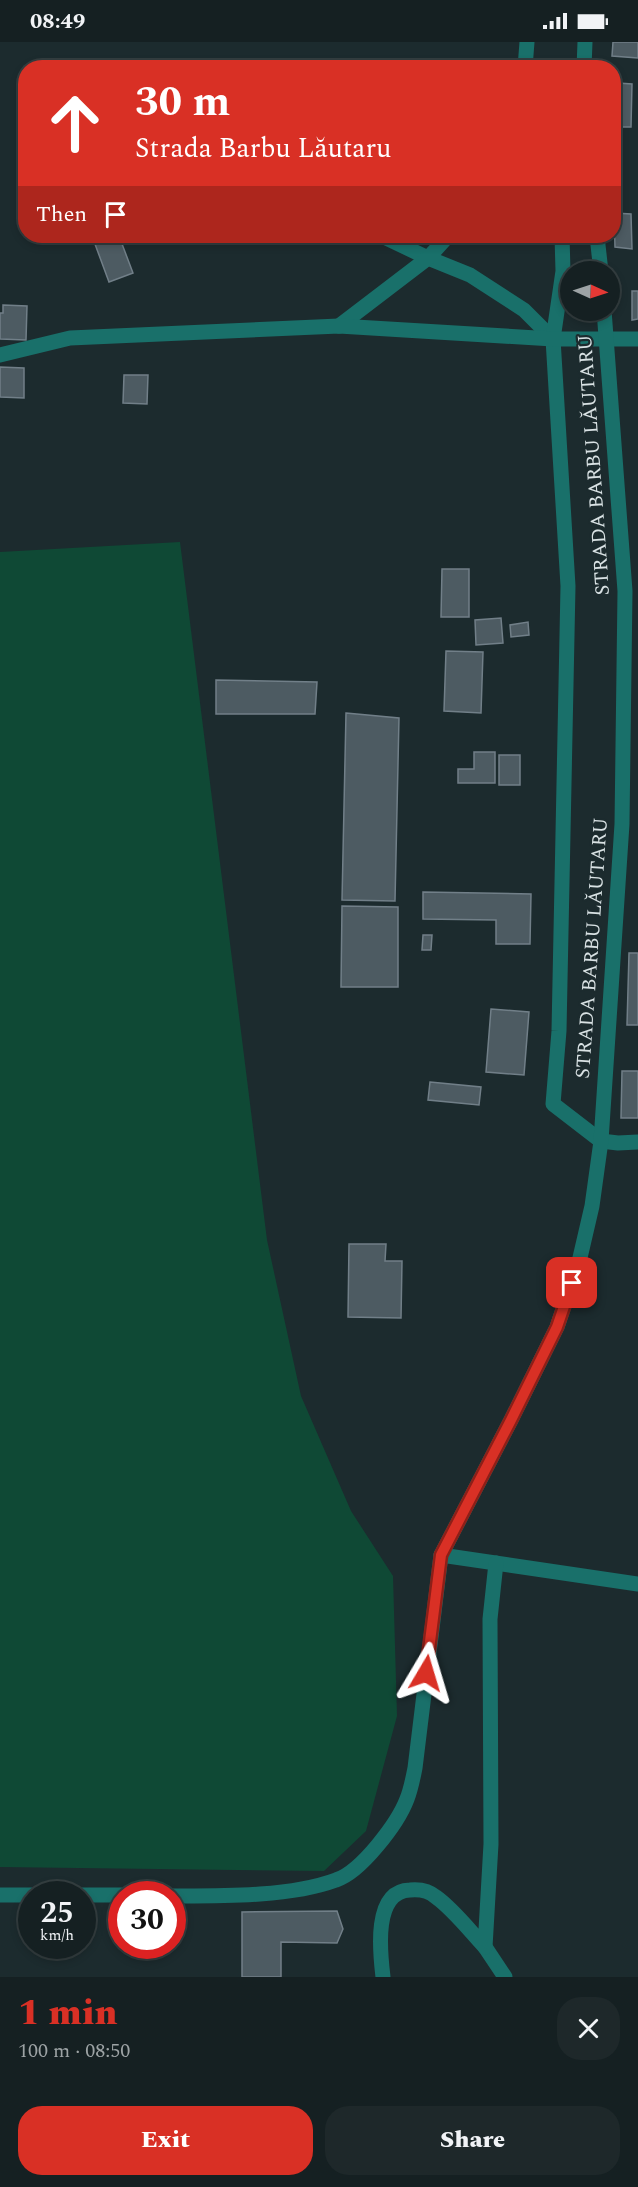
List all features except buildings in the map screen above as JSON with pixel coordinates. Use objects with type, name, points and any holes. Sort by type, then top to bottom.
[{"type":"street","points":[[525,60],[526,42]]},
{"type":"street","points":[[584,60],[585,42]]},
{"type":"street","points":[[397,243],[470,275],[524,310],[553,339]]},
{"type":"street","points":[[339,326],[428,258],[442,243]]},
{"type":"street","points":[[562,243],[563,271],[553,339],[568,586],[559,1031],[553,1104],[601,1140],[618,1143],[638,1142]]},
{"type":"street","points":[[598,243],[600,261]]},
{"type":"street","name":"STRADA BARBU LĂUTARU","points":[[441,1555],[557,1327],[579,1262],[592,1206],[601,1140],[622,824],[625,591],[605,321]]},
{"type":"street","points":[[0,355],[70,338],[339,326],[553,339],[638,339]]},
{"type":"street","points":[[186,1896],[286,1891],[338,1880],[362,1864],[389,1830],[407,1799],[415,1768],[441,1555],[638,1584]]},
{"type":"street","points":[[485,1947],[491,1844],[490,1619],[496,1563]]},
{"type":"street","points":[[383,1977],[380,1950],[382,1915],[392,1898],[399,1892],[407,1890],[425,1890],[437,1897],[485,1947],[504,1976]]},
{"type":"street","points":[[0,1895],[18,1895]]},
{"type":"green space","points":[[180,542],[267,1240],[301,1396],[351,1511],[393,1576],[397,1716],[366,1831],[324,1871],[0,1867],[0,552]]},
{"type":"route","points":[[426,1673],[441,1555],[557,1327],[572,1283]]}]
